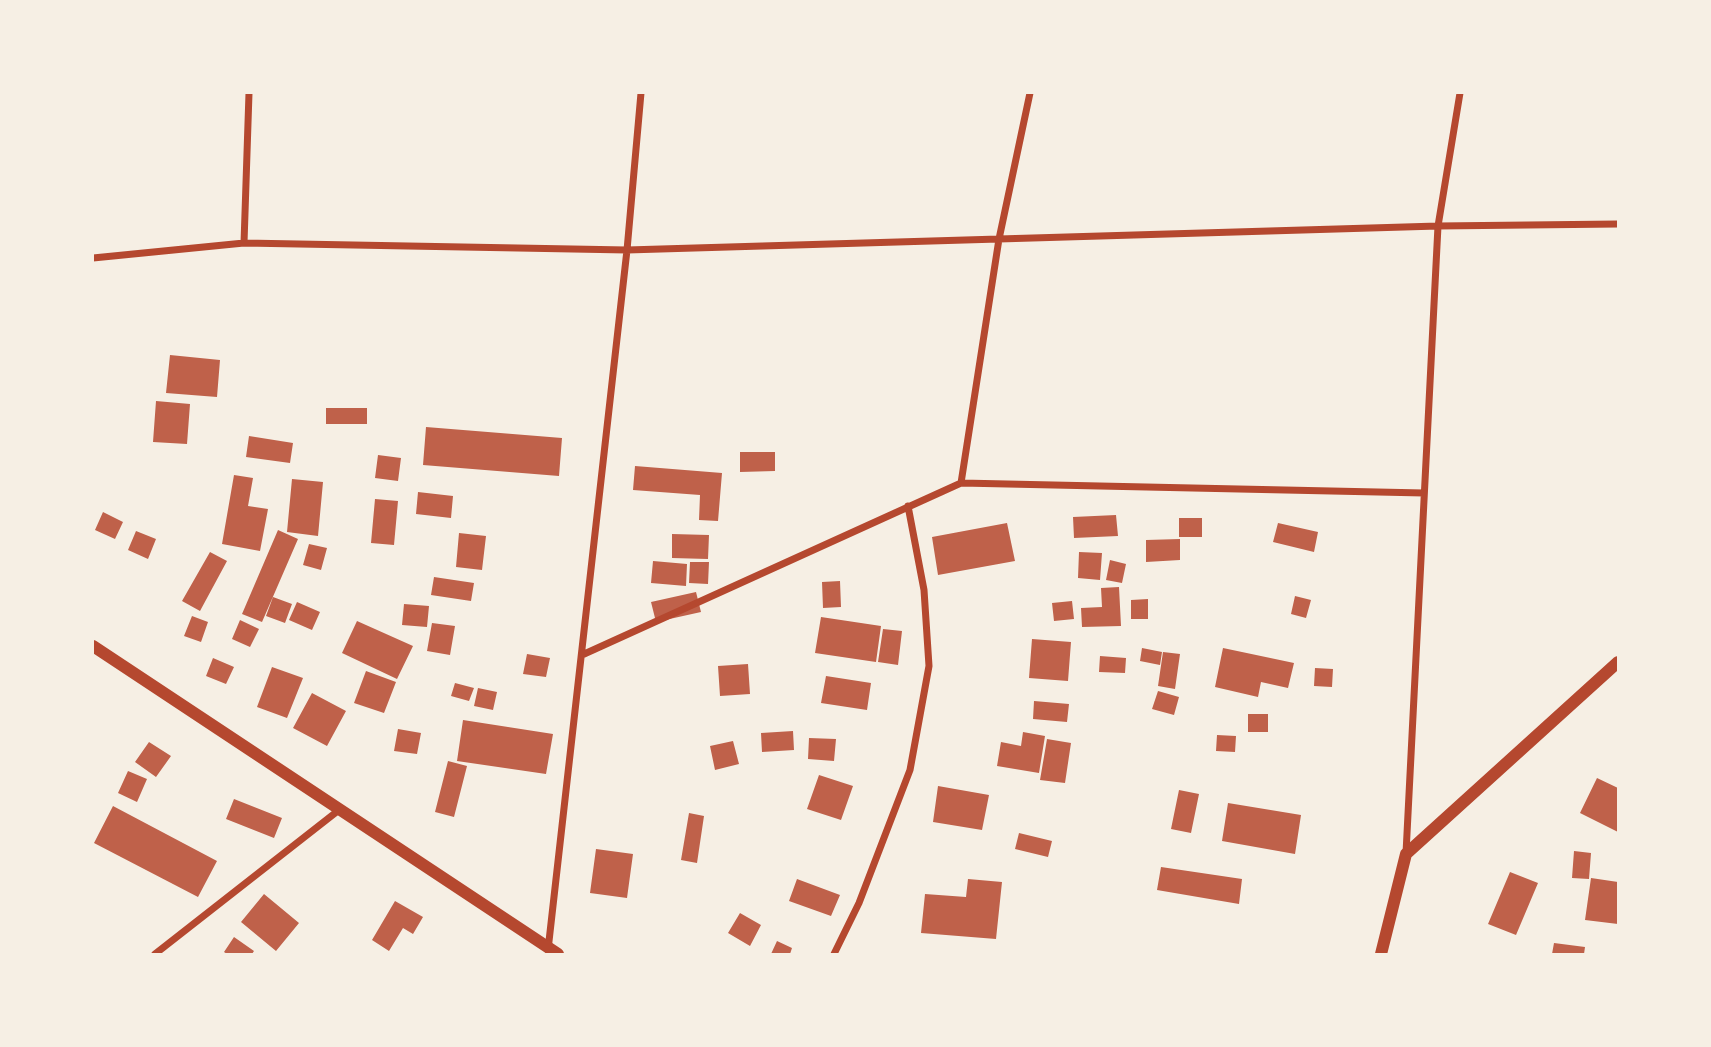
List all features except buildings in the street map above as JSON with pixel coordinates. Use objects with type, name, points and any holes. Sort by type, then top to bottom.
[{"type":"street","points":[[244,243],[248,93]]},
{"type":"street","points":[[93,646],[551,952],[627,250],[641,93]]},
{"type":"street","points":[[961,483],[999,239],[1030,93]]},
{"type":"street","points":[[1381,954],[1406,854],[1438,226],[1460,93]]},
{"type":"street","points":[[93,258],[244,243],[627,250],[1438,226],[1618,224]]},
{"type":"street","points":[[582,655],[961,483],[1424,493]]},
{"type":"street","points":[[834,954],[859,903],[910,770],[929,666],[924,590],[908,506]]},
{"type":"street","points":[[1406,854],[1618,662]]},
{"type":"street","points":[[155,954],[339,810]]}]
